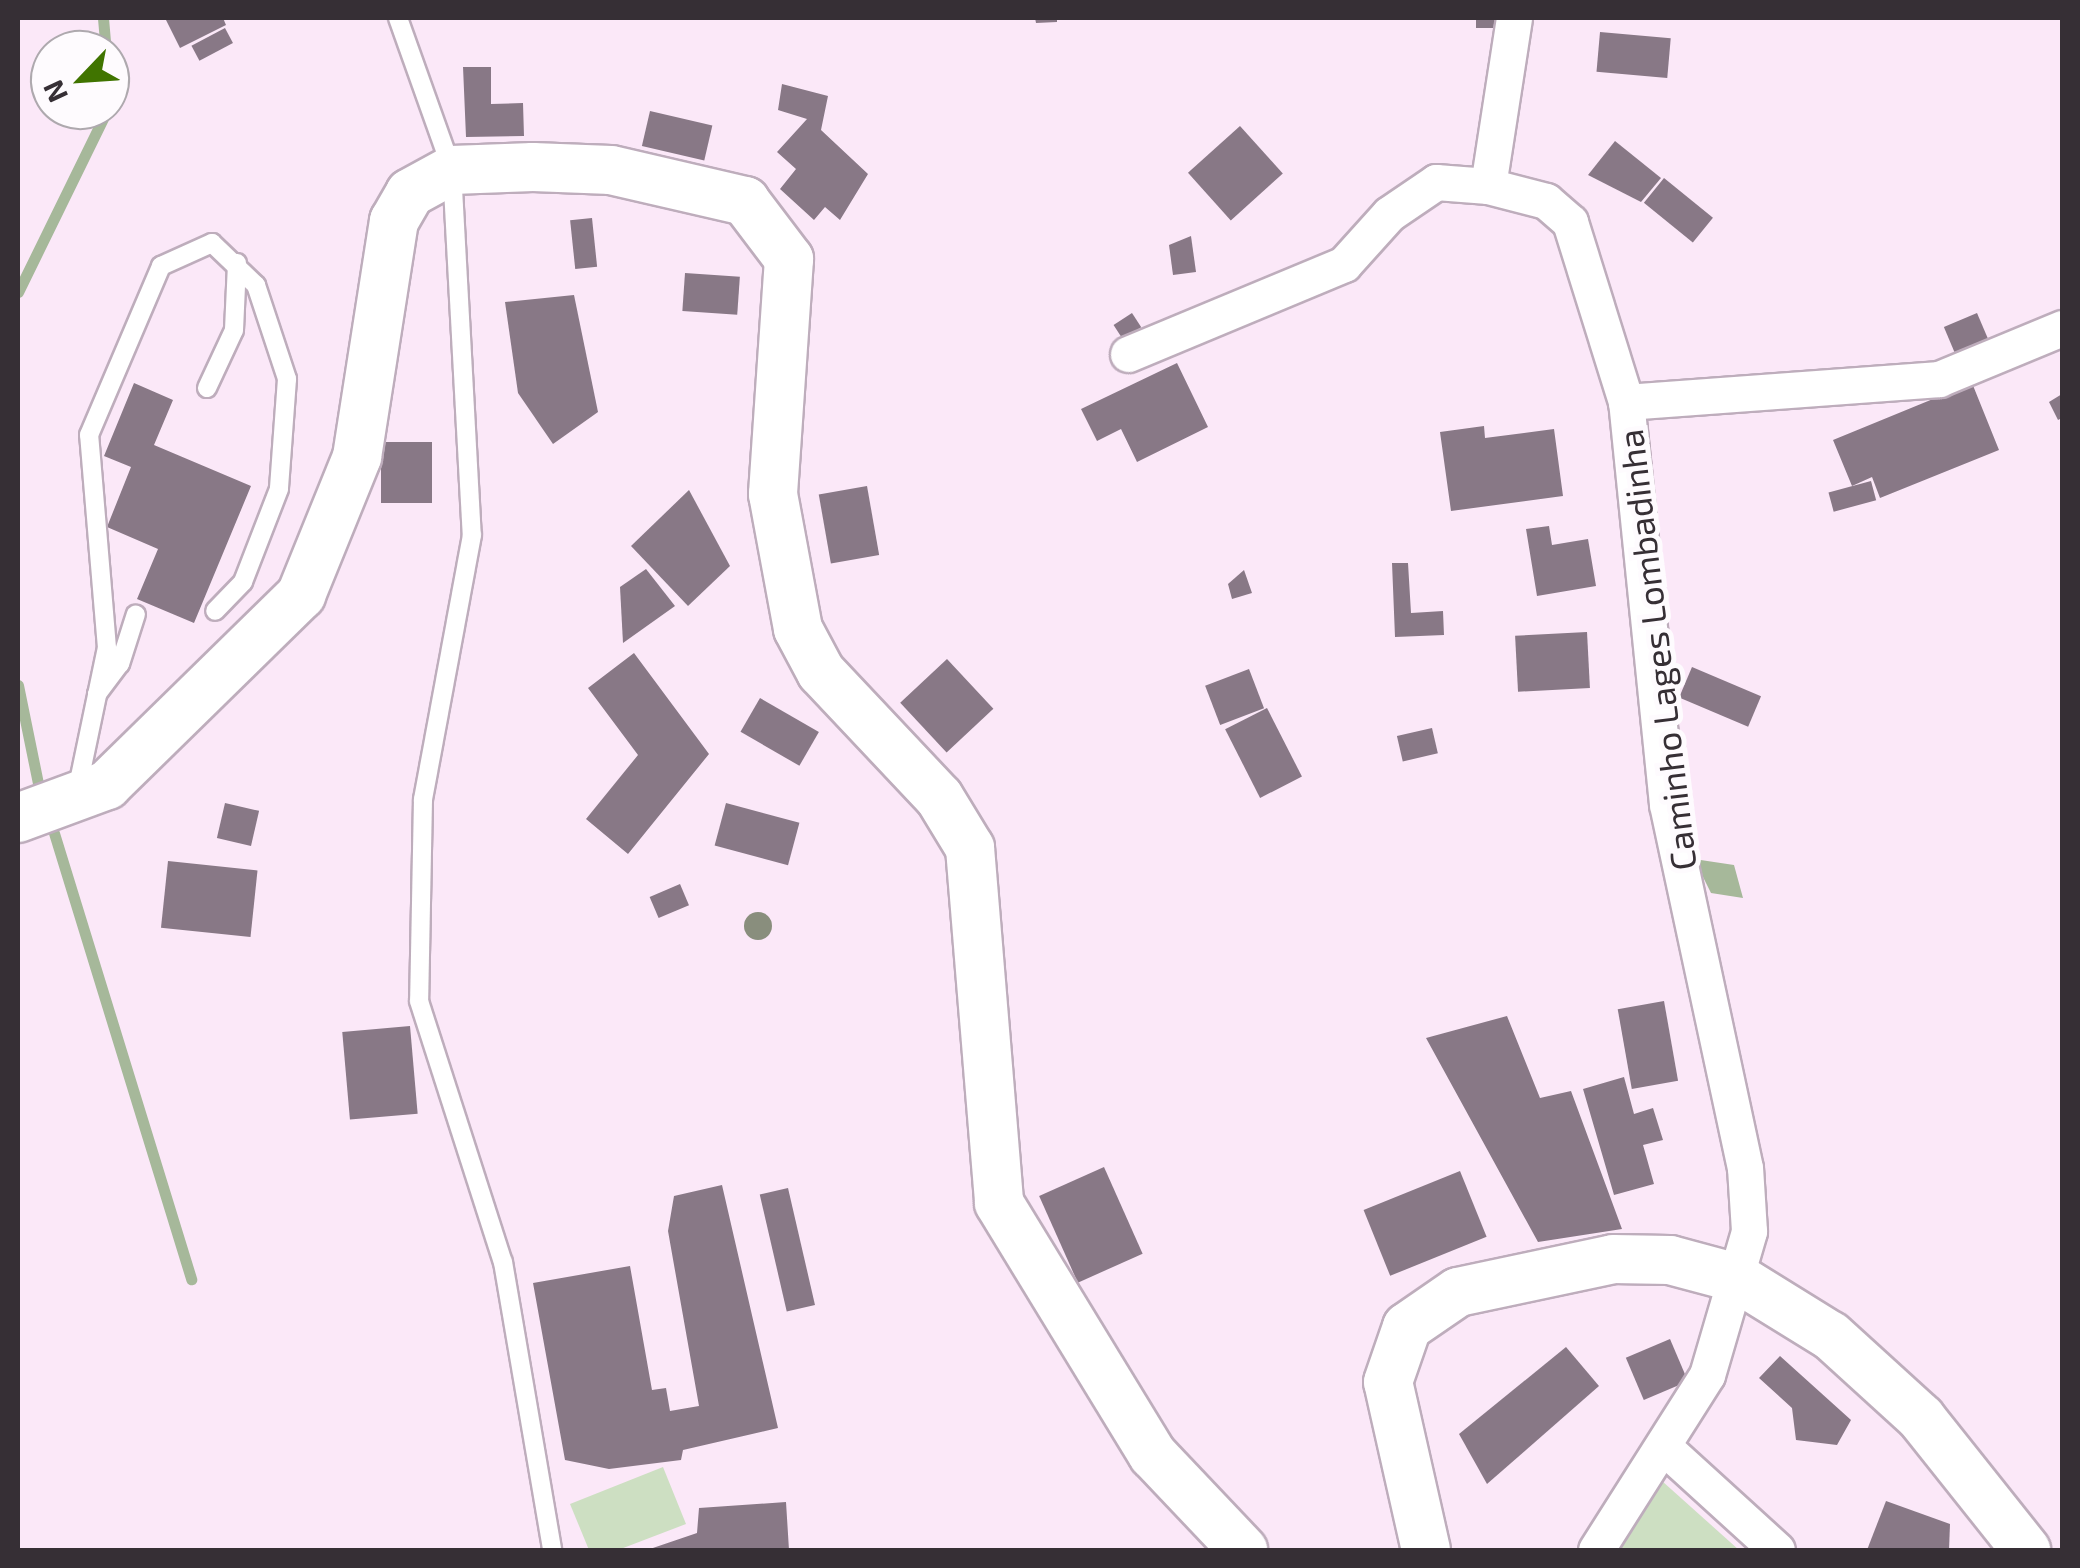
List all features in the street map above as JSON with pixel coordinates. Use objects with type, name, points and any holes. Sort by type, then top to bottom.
[{"type":"main road","points":[[18,818],[70,803],[156,746],[302,596],[357,457],[394,221],[410,193],[452,170],[610,170],[679,182],[745,202],[779,236],[789,305],[772,494],[786,578],[821,672],[939,797],[970,848],[999,1204],[1153,1454],[1243,1550]]},
{"type":"main road","points":[[1426,1550],[1388,1382],[1407,1326],[1429,1307],[1504,1278],[1612,1258],[1670,1260],[1738,1278],[1832,1336],[1921,1418],[2026,1550]]},
{"type":"street","points":[[1488,186],[1514,18]]},
{"type":"street","points":[[1128,354],[1344,264],[1389,214],[1436,182],[1488,186],[1546,201],[1570,222],[1626,402]]},
{"type":"street","name":"Caminho Lages Lombadinha","points":[[1596,1550],[1666,1449],[1707,1375],[1750,1230],[1745,1168],[1667,804],[1626,402],[1938,378],[2062,328]]},
{"type":"street","points":[[1666,1449],[1778,1550]]},
{"type":"lane","points":[[398,18],[452,170],[472,535],[423,799],[418,1001],[504,1262],[552,1550]]},
{"type":"lane","points":[[70,803],[96,694],[106,594],[93,540],[89,435],[100,392],[161,266],[212,243],[236,258],[278,334],[286,438],[263,540],[243,582],[215,611]]},
{"type":"lane","points":[[206,388],[242,292],[236,258]]},
{"type":"lane","points":[[96,694],[120,664],[136,614]]},
{"type":"shaded area","points":[[1694,859],[1734,865],[1743,898],[1711,893]]},
{"type":"shaded area","points":[[663,1467],[686,1524],[618,1550],[589,1550],[570,1504]]},
{"type":"shaded area","points":[[1662,1481],[1739,1550],[1614,1550]]},
{"type":"building","points":[[165,18],[223,18],[226,25],[180,48]]},
{"type":"building","points":[[1035,18],[1057,18],[1057,22],[1036,23]]},
{"type":"building","points":[[1476,18],[1509,18],[1509,28],[1476,28]]},
{"type":"building","points":[[225,28],[233,43],[199,61],[191,46]]},
{"type":"building","points":[[1600,32],[1671,38],[1667,78],[1597,72]]},
{"type":"building","points":[[463,67],[491,67],[491,104],[523,103],[524,136],[466,137]]},
{"type":"building","points":[[782,84],[828,96],[821,130],[868,174],[840,220],[825,207],[814,220],[780,189],[796,169],[777,152],[807,119],[778,110]]},
{"type":"building","points":[[650,111],[712,125],[704,160],[642,146]]},
{"type":"building","points":[[1240,126],[1283,174],[1231,220],[1188,173]]},
{"type":"building","points":[[1615,141],[1661,178],[1641,202],[1588,175]]},
{"type":"building","points":[[1664,178],[1713,218],[1693,243],[1644,203]]},
{"type":"building","points":[[592,218],[597,267],[575,269],[570,220]]},
{"type":"building","points":[[1191,236],[1196,272],[1173,275],[1169,245]]},
{"type":"building","points":[[685,273],[740,277],[737,315],[682,311]]},
{"type":"building","points":[[574,295],[598,412],[553,444],[518,393],[505,302]]},
{"type":"building","points":[[1132,313],[1141,327],[1123,339],[1114,325]]},
{"type":"building","points":[[1977,313],[1989,341],[1956,355],[1944,327]]},
{"type":"building","points":[[1177,363],[1208,427],[1137,462],[1121,429],[1097,441],[1081,409]]},
{"type":"building","points":[[134,383],[173,400],[154,445],[251,486],[194,623],[137,599],[158,549],[107,527],[131,467],[104,456]]},
{"type":"building","points":[[1972,383],[1999,450],[1880,498],[1872,477],[1852,486],[1833,440]]},
{"type":"building","points":[[2062,394],[2062,418],[2058,420],[2049,402]]},
{"type":"building","points":[[1484,426],[1485,438],[1554,429],[1563,496],[1451,511],[1440,432]]},
{"type":"building","points":[[381,442],[432,442],[432,503],[381,503]]},
{"type":"building","points":[[1871,481],[1876,500],[1834,512],[1828,492]]},
{"type":"building","points":[[867,486],[879,555],[831,563],[819,495]]},
{"type":"building","points":[[689,490],[730,566],[688,606],[631,546]]},
{"type":"building","points":[[1549,526],[1552,545],[1588,539],[1596,586],[1537,596],[1526,529]]},
{"type":"building","points":[[1392,563],[1408,563],[1411,613],[1443,611],[1444,635],[1395,637]]},
{"type":"building","points":[[646,569],[675,606],[623,643],[620,587]]},
{"type":"building","points":[[1244,570],[1252,593],[1232,599],[1228,584]]},
{"type":"building","points":[[1587,632],[1590,688],[1518,692],[1515,636]]},
{"type":"building","points":[[634,653],[709,754],[628,854],[586,819],[638,755],[588,688]]},
{"type":"building","points":[[947,659],[993,709],[947,752],[900,703]]},
{"type":"building","points":[[1692,667],[1761,696],[1748,727],[1679,697]]},
{"type":"building","points":[[1249,669],[1264,708],[1220,725],[1205,686]]},
{"type":"building","points":[[760,698],[819,732],[799,766],[740,732]]},
{"type":"building","points":[[1267,708],[1302,777],[1260,798],[1225,729]]},
{"type":"building","points":[[1432,728],[1438,753],[1403,761],[1397,736]]},
{"type":"building","points":[[225,803],[259,811],[251,846],[217,838]]},
{"type":"building","points":[[726,803],[799,823],[788,865],[715,846]]},
{"type":"building","points":[[168,861],[258,870],[251,937],[161,928]]},
{"type":"building","points":[[680,884],[689,905],[659,918],[650,897]]},
{"type":"building","points":[[1664,1001],[1678,1081],[1632,1089],[1618,1009]]},
{"type":"building","points":[[1507,1016],[1540,1098],[1571,1091],[1622,1229],[1538,1242],[1426,1038]]},
{"type":"building","points":[[410,1026],[418,1114],[350,1120],[342,1032]]},
{"type":"building","points":[[1624,1077],[1634,1114],[1653,1108],[1663,1140],[1643,1145],[1654,1184],[1614,1195],[1583,1089]]},
{"type":"building","points":[[1104,1167],[1143,1254],[1078,1283],[1039,1196]]},
{"type":"building","points":[[1460,1171],[1487,1237],[1390,1276],[1364,1210]]},
{"type":"building","points":[[722,1185],[778,1428],[683,1450],[681,1460],[609,1469],[565,1460],[533,1283],[630,1266],[652,1390],[666,1388],[670,1411],[699,1406],[668,1231],[674,1196]]},
{"type":"building","points":[[788,1188],[815,1305],[787,1311],[760,1195]]},
{"type":"building","points":[[1670,1339],[1688,1381],[1644,1400],[1626,1358]]},
{"type":"building","points":[[1566,1347],[1599,1386],[1487,1484],[1459,1434]]},
{"type":"building","points":[[1780,1356],[1851,1420],[1837,1445],[1796,1440],[1792,1408],[1759,1378]]},
{"type":"building","points":[[1886,1501],[1950,1524],[1949,1550],[1867,1550]]},
{"type":"building","points":[[786,1502],[789,1550],[647,1550],[697,1533],[699,1508]]},
{"type":"waterway","points":[[103,18],[104,30]]},
{"type":"waterway","points":[[18,292],[97,130]]},
{"type":"waterway","points":[[18,685],[38,783]]},
{"type":"waterway","points":[[54,833],[191,1279]]}]
